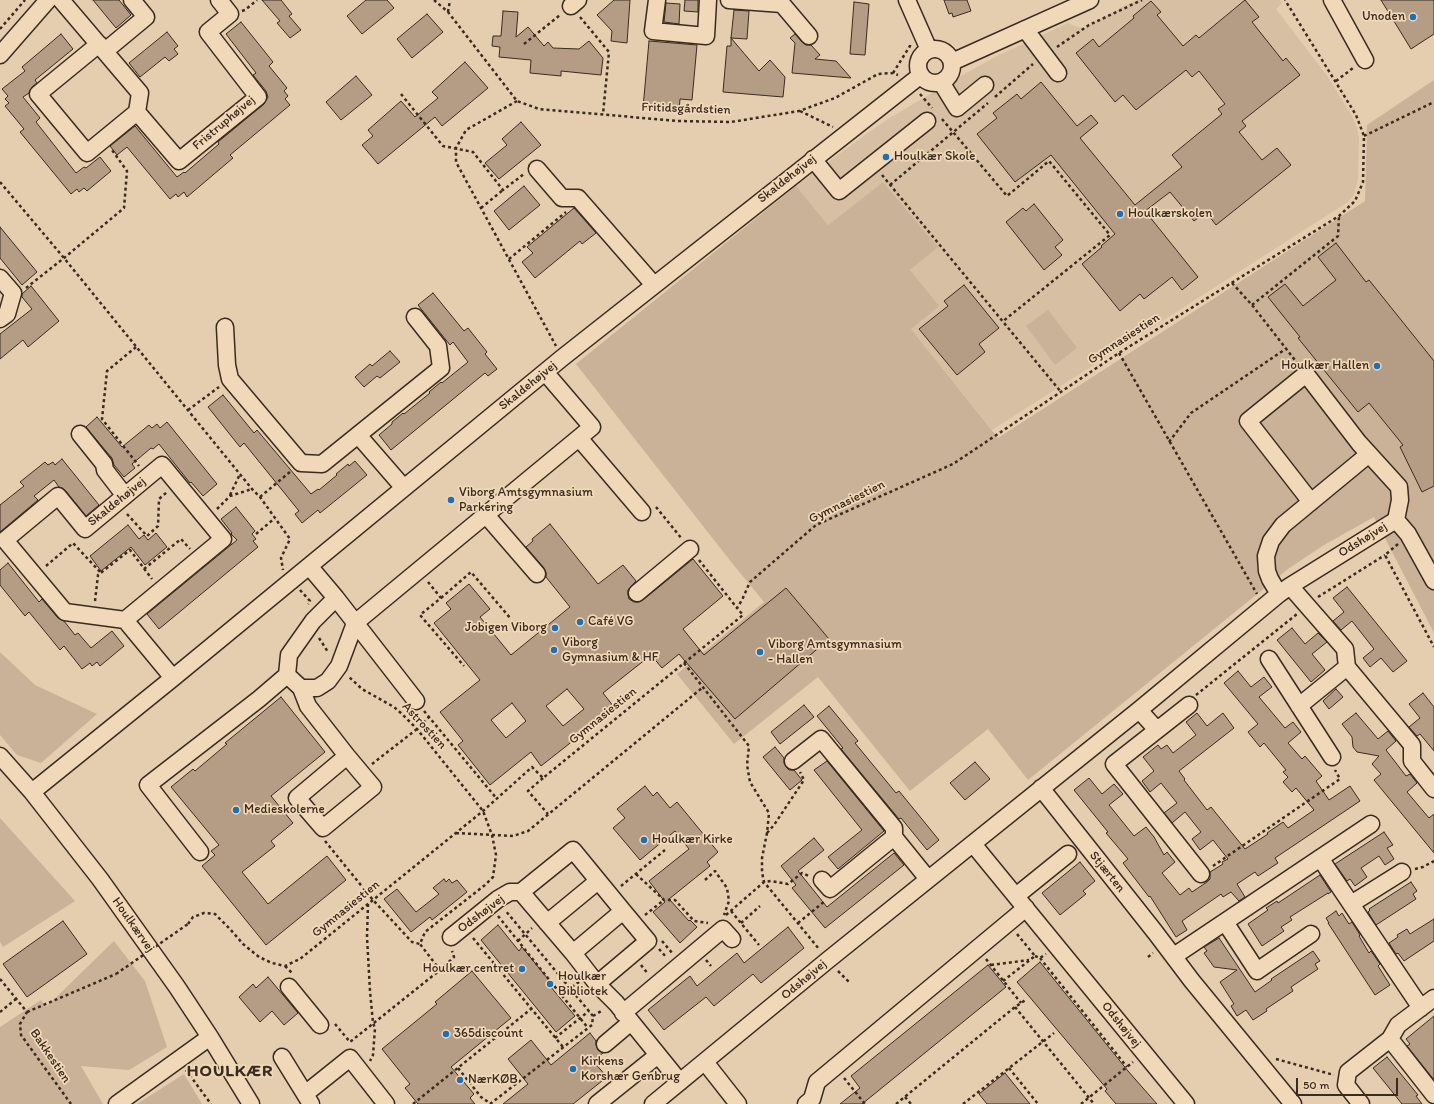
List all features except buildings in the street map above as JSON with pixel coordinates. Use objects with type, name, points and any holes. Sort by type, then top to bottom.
[{"type":"street","points":[[0,55],[48,0]]},
{"type":"street","points":[[62,0],[102,47],[140,92],[137,112],[87,153],[38,94],[102,47],[146,17],[132,0]]},
{"type":"street","name":"Fristruphøjvej","points":[[137,112],[179,161],[258,97],[208,32],[230,14],[219,0]]},
{"type":"street","points":[[657,0],[653,31],[706,36],[708,0]]},
{"type":"street","points":[[729,0],[782,4],[809,36]]},
{"type":"street","points":[[907,0],[929,50]]},
{"type":"street","points":[[952,62],[1090,0]]},
{"type":"street","points":[[1332,0],[1365,60]]},
{"type":"street","points":[[1025,29],[1058,73]]},
{"type":"street","points":[[937,49],[943,51],[952,62],[950,73],[947,78],[940,82],[930,82],[925,79],[916,79],[920,59],[929,50],[937,49]]},
{"type":"street","name":"Skaldehøjvej","points":[[32,792],[562,358],[812,159],[916,79]]},
{"type":"street","points":[[940,82],[957,108],[985,85]]},
{"type":"street","points":[[812,159],[839,191],[933,115]]},
{"type":"street","points":[[538,169],[562,198],[578,198],[580,200],[654,285]]},
{"type":"street","points":[[0,278],[13,293],[7,314],[0,319]]},
{"type":"street","points":[[225,327],[227,365],[230,379],[301,463],[322,464],[441,368],[438,346],[415,316]]},
{"type":"street","points":[[301,688],[318,688],[328,681],[339,666],[356,623],[592,427],[545,372]]},
{"type":"street","points":[[1311,502],[1248,421],[1306,374],[1359,443],[1399,487],[1400,500],[1396,520]]},
{"type":"street","points":[[80,434],[104,464],[105,470],[121,499]]},
{"type":"street","points":[[358,435],[404,488]]},
{"type":"street","points":[[579,438],[642,512]]},
{"type":"street","points":[[1369,454],[1283,525],[1271,541],[1266,556],[1267,571],[1270,579],[1307,606],[1345,649],[1347,667],[1412,745],[1412,761],[1434,788]]},
{"type":"street","name":"Skaldehøjvej","points":[[162,465],[223,539],[125,620],[65,612],[5,540],[58,496],[85,529],[148,477],[162,465]]},
{"type":"street","points":[[486,515],[537,574]]},
{"type":"street","name":"Odshøjvej","points":[[653,1104],[828,960],[1040,788],[1139,710],[1285,590],[1396,520],[1408,534],[1434,581]]},
{"type":"street","points":[[637,593],[690,549]]},
{"type":"street","points":[[309,566],[356,623],[416,701]]},
{"type":"street","points":[[200,852],[148,785],[259,699],[287,675],[289,655],[313,621],[336,598]]},
{"type":"street","points":[[125,620],[173,678]]},
{"type":"street","points":[[1269,659],[1332,757]]},
{"type":"street","points":[[1299,706],[1347,667]]},
{"type":"street","points":[[287,675],[301,688],[308,706],[372,787],[323,828],[297,798],[347,756]]},
{"type":"street","points":[[1189,705],[1114,764],[1201,874]]},
{"type":"street","points":[[1139,710],[1157,730]]},
{"type":"street","points":[[793,761],[821,739],[894,828],[894,837],[928,879]]},
{"type":"street","name":"Houlkærvej","points":[[0,756],[32,792],[100,879],[177,987],[251,1104]]},
{"type":"street","name":"Stjærten","points":[[1040,788],[1174,956],[1192,981],[1252,1052],[1293,1104]]},
{"type":"street","points":[[1174,956],[1371,824]]},
{"type":"street","points":[[826,884],[894,837]]},
{"type":"street","name":"Odshøjvej","points":[[972,844],[1186,1104]]},
{"type":"street","points":[[522,892],[573,850],[624,911],[648,941],[632,954],[593,979]]},
{"type":"street","points":[[806,1104],[812,1099],[817,1082],[1008,923],[1021,902],[1068,854]]},
{"type":"street","points":[[1320,858],[1421,1008]]},
{"type":"street","points":[[1351,904],[1402,872]]},
{"type":"street","points":[[545,921],[598,881]]},
{"type":"street","name":"Odshøjvej","points":[[451,937],[494,902],[510,892],[522,892],[680,1082]]},
{"type":"street","points":[[573,953],[624,911]]},
{"type":"street","points":[[1225,922],[1257,970],[1311,934]]},
{"type":"street","points":[[605,1044],[627,1017],[657,985],[724,929],[732,939]]},
{"type":"street","points":[[292,982],[325,1022]]},
{"type":"street","points":[[1361,1104],[1346,1085],[1348,1072],[1390,1039],[1398,1025],[1434,998]]},
{"type":"street","points":[[117,1104],[210,1037]]},
{"type":"street","points":[[1390,1039],[1434,1094]]},
{"type":"street","points":[[597,1104],[658,1055]]},
{"type":"street","points":[[282,1057],[308,1099],[350,1058],[386,1104]]},
{"type":"street","points":[[705,1062],[738,1104]]},
{"type":"path","points":[[0,28],[26,0]]},
{"type":"path","points":[[434,0],[448,12],[517,101],[466,130],[456,148],[456,162],[562,358]]},
{"type":"path","points":[[448,12],[450,0]]},
{"type":"path","name":"Gymnasiestien","points":[[286,966],[300,959],[374,900],[483,811],[532,766],[543,778],[743,615],[737,608],[750,582],[816,526],[952,464],[1119,353],[1339,216],[1355,201],[1362,182],[1364,136],[1356,116],[1336,81],[1285,0]]},
{"type":"path","points":[[524,44],[575,3],[609,52],[603,114]]},
{"type":"path","points":[[909,40],[910,46],[892,72],[916,79],[933,115],[953,132],[1007,196],[1049,161],[1110,235],[1002,322]]},
{"type":"path","points":[[1336,81],[1365,60]]},
{"type":"path","name":"Fritidsgårdstien","points":[[517,101],[539,109],[678,121],[731,122],[799,110],[835,98],[878,74],[892,72]]},
{"type":"path","points":[[401,94],[443,146],[474,152],[503,190]]},
{"type":"path","points":[[1364,136],[1434,102]]},
{"type":"path","points":[[799,110],[847,133]]},
{"type":"path","points":[[890,184],[953,132]]},
{"type":"path","points":[[13,293],[22,291],[124,208],[127,171],[104,140]]},
{"type":"path","points":[[873,164],[1061,392]]},
{"type":"path","points":[[481,208],[521,175],[538,169]]},
{"type":"path","points":[[0,182],[260,497],[290,539],[281,558],[284,570],[292,580]]},
{"type":"path","points":[[509,259],[580,200]]},
{"type":"path","points":[[1252,305],[1338,236],[1339,216]]},
{"type":"path","points":[[1232,282],[1287,348],[1306,374]]},
{"type":"path","points":[[136,347],[107,370],[102,419],[148,477]]},
{"type":"path","points":[[1170,442],[1191,413],[1287,348]]},
{"type":"path","points":[[1119,353],[1264,607]]},
{"type":"path","points":[[188,410],[230,379]]},
{"type":"path","points":[[260,497],[301,463]]},
{"type":"path","points":[[205,518],[221,506],[230,496],[240,474]]},
{"type":"path","points":[[121,499],[146,536],[158,526],[159,498],[177,484]]},
{"type":"path","points":[[230,496],[252,489]]},
{"type":"path","points":[[256,534],[275,518]]},
{"type":"path","points":[[1189,705],[1193,697],[1320,595],[1385,555],[1408,534]]},
{"type":"path","points":[[144,569],[181,539],[199,559]]},
{"type":"path","points":[[35,576],[73,543],[101,573]]},
{"type":"path","points":[[93,616],[98,575],[130,550],[161,591]]},
{"type":"path","points":[[1385,555],[1434,648]]},
{"type":"path","points":[[418,571],[441,598]]},
{"type":"path","points":[[464,666],[420,615],[471,572],[511,619]]},
{"type":"path","name":"Astrostien","points":[[292,580],[310,601],[307,609],[320,641],[339,666],[362,689],[394,707],[417,729],[483,811],[492,835],[496,855],[492,878],[485,885]]},
{"type":"path","points":[[684,663],[702,688],[749,746],[747,765],[750,782],[769,813],[768,833],[762,858],[764,882],[828,960],[849,982]]},
{"type":"path","points":[[456,833],[513,836],[528,831],[702,688]]},
{"type":"path","points":[[416,701],[497,799]]},
{"type":"path","points":[[361,773],[417,729],[429,717]]},
{"type":"path","points":[[1201,874],[1340,779],[1330,762],[1332,757]]},
{"type":"path","points":[[768,833],[804,780],[793,761]]},
{"type":"path","points":[[543,778],[528,791],[548,814]]},
{"type":"path","points":[[323,828],[318,833],[374,900],[412,942],[420,944],[440,970]]},
{"type":"path","points":[[618,889],[665,850]]},
{"type":"path","points":[[1402,872],[1423,867],[1434,861]]},
{"type":"path","points":[[705,880],[715,871],[727,888],[729,901],[723,918]]},
{"type":"path","points":[[764,882],[771,881],[788,884],[802,873],[826,884],[825,900],[798,923]]},
{"type":"path","points":[[636,874],[664,900]]},
{"type":"path","points":[[420,944],[425,932],[485,885],[518,941],[588,1028]]},
{"type":"path","points":[[643,917],[664,900],[675,900],[694,921],[710,923]]},
{"type":"path","points":[[458,1068],[481,1097],[491,1104],[592,1024],[593,1016],[589,1011],[507,912],[494,902]]},
{"type":"path","points":[[363,1074],[373,1055],[375,1028],[373,1023],[367,937],[368,904]]},
{"type":"path","points":[[741,923],[760,906]]},
{"type":"path","points":[[731,911],[759,944]]},
{"type":"path","points":[[27,1012],[116,974],[188,924],[193,918],[204,912],[215,914],[259,957],[272,963],[286,966],[292,982]]},
{"type":"path","points":[[518,941],[525,934],[545,921]]},
{"type":"path","points":[[1003,981],[1035,956],[1008,923]]},
{"type":"path","points":[[464,926],[563,1047]]},
{"type":"path","points":[[325,1022],[350,1042],[440,970],[454,957],[450,945],[451,937]]},
{"type":"path","points":[[977,948],[1021,1003]]},
{"type":"path","points":[[632,954],[657,985]]},
{"type":"path","points":[[1040,958],[1127,1067]]},
{"type":"path","points":[[990,965],[1030,960]]},
{"type":"path","name":"Bakkestien","points":[[0,979],[27,1012],[20,1024],[21,1035],[71,1104]]},
{"type":"path","points":[[562,994],[593,979]]},
{"type":"path","points":[[0,1012],[16,999]]},
{"type":"path","points":[[896,1104],[1015,1007],[1027,999]]},
{"type":"path","points":[[1015,1007],[1094,1104]]},
{"type":"path","points":[[413,1104],[531,1009]]},
{"type":"path","points":[[555,1038],[589,1011]]},
{"type":"path","points":[[963,1104],[1054,1033]]},
{"type":"path","points":[[1081,1104],[1144,1052]]},
{"type":"path","points":[[1274,1058],[1346,1079]]},
{"type":"path","points":[[179,1060],[211,1104]]},
{"type":"path","points":[[835,1066],[865,1104]]},
{"type":"path","points":[[1009,1068],[1038,1104]]},
{"type":"path","points":[[905,1097],[911,1104]]},
{"type":"shaded area","name":"Houlkærskolen","points":[[1137,0],[1280,0],[1282,3],[1276,9],[1328,77],[1353,118],[1357,128],[1359,138],[1358,179],[1354,195],[1348,202],[992,430],[911,329],[910,270],[937,246],[883,182],[828,225],[796,186],[888,119],[997,56],[1068,23],[1083,29],[1119,8]]},
{"type":"shaded area","points":[[1434,80],[1434,633],[1374,517],[1324,545],[1288,569],[1028,780],[988,729],[910,791],[818,677],[734,744],[677,674],[764,602],[576,364],[796,186],[828,225],[883,182],[938,247],[910,270],[939,306],[911,329],[998,438],[1365,201],[1367,125]]},
{"type":"shaded area","points":[[1048,310],[1077,348],[1055,365],[1026,326]]},
{"type":"shaded area","points":[[0,652],[35,685],[97,714],[41,763],[17,755],[0,735]]},
{"type":"shaded area","points":[[0,818],[75,901],[3,947],[0,942]]},
{"type":"shaded area","points":[[114,941],[145,981],[167,1047],[129,1070],[81,1066],[103,1104],[0,1104],[0,1027],[41,1000],[46,1007]]},
{"type":"shaded area","points":[[184,1074],[202,1104],[137,1104]]},
{"type":"place","name":"Unoden","points":[[1413,17]]},
{"type":"place","name":"Houlkær Skole","points":[[886,157]]},
{"type":"place","name":"Houlkærskolen","points":[[1120,214]]},
{"type":"place","name":"Houlkær Hallen","points":[[1377,366]]},
{"type":"place","name":"Viborg Amtsgymnasium Parkering","points":[[451,500]]},
{"type":"place","name":"Café VG","points":[[580,622]]},
{"type":"place","name":"Jobigen Viborg","points":[[555,628]]},
{"type":"place","name":"Viborg Gymnasium & HF","points":[[554,650]]},
{"type":"place","name":"Viborg Amtsgymnasium - Hallen","points":[[760,652]]},
{"type":"place","name":"Medieskolerne","points":[[236,810]]},
{"type":"place","name":"Houlkær Kirke","points":[[644,840]]},
{"type":"place","name":"Houlkær centret","points":[[522,969]]},
{"type":"place","name":"Houlkær Bibliotek","points":[[550,984]]},
{"type":"place","name":"365discount","points":[[446,1034]]},
{"type":"place","name":"Kirkens Korshær Genbrug","points":[[573,1069]]},
{"type":"place","name":"NærKØB","points":[[460,1080]]},
{"type":"district","name":"HOULKÆR","points":[[230,1072]]}]
